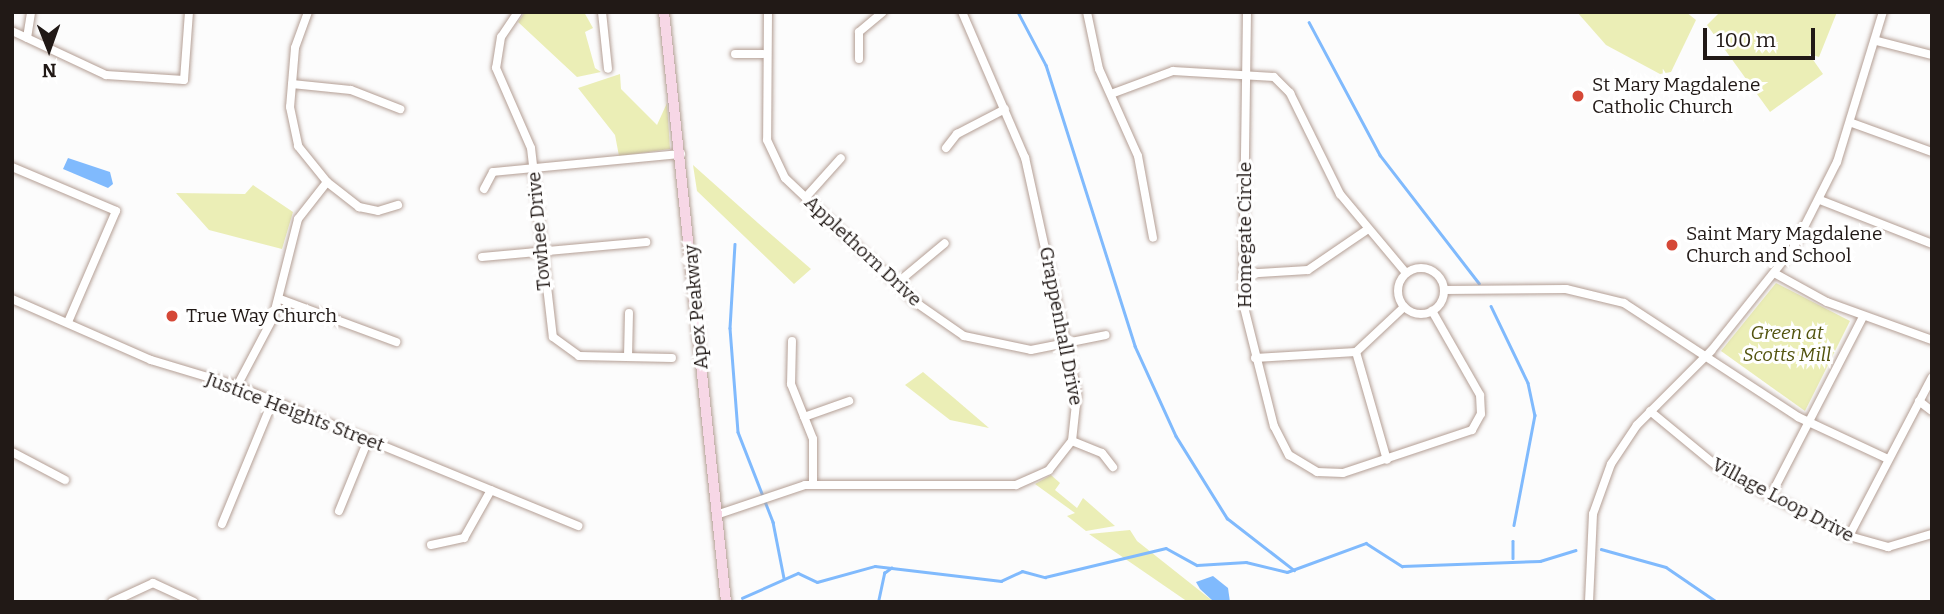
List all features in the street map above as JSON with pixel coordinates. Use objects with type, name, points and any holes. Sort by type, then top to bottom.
[{"type":"main road","name":"Apex Peakway","points":[[664,12],[726,602]]},
{"type":"street","points":[[27,38],[31,12]]},
{"type":"street","points":[[12,31],[118,78],[189,78],[190,12]]},
{"type":"street","points":[[308,12],[292,84],[294,138],[327,182],[365,209],[398,205]]},
{"type":"street","name":"Towhee Drive","points":[[518,12],[501,37],[496,68],[527,134],[534,169],[548,321],[556,342],[579,356],[672,358]]},
{"type":"street","points":[[602,12],[608,69]]},
{"type":"street","name":"Applethorn Drive","points":[[768,12],[763,54],[768,149],[777,169],[806,197],[935,318],[974,340],[1018,350],[1068,344],[1106,335]]},
{"type":"street","points":[[859,59],[859,32],[883,12]]},
{"type":"street","name":"Grappenhall Drive","points":[[962,12],[1025,158],[1068,344],[1078,404],[1072,441]]},
{"type":"street","points":[[1087,12],[1094,55],[1138,156],[1153,238]]},
{"type":"street","name":"Homegate Circle","points":[[1247,12],[1243,274],[1255,358],[1279,439],[1301,465],[1336,474],[1460,438],[1479,420],[1480,395],[1432,311]]},
{"type":"street","points":[[1590,602],[1595,502],[1626,439],[1650,411],[1708,354],[1776,274],[1820,200],[1852,123],[1883,12]]},
{"type":"street","points":[[1877,41],[1932,55]]},
{"type":"street","points":[[735,54],[763,54]]},
{"type":"street","points":[[1111,94],[1163,72],[1268,73],[1287,88],[1334,184],[1406,273]]},
{"type":"street","points":[[292,84],[351,90],[400,109]]},
{"type":"street","points":[[946,148],[957,134],[1005,109]]},
{"type":"street","points":[[1852,123],[1932,152]]},
{"type":"street","points":[[484,189],[493,172],[681,154]]},
{"type":"street","points":[[806,197],[841,158]]},
{"type":"street","points":[[12,167],[116,211],[68,322]]},
{"type":"street","points":[[237,386],[280,299],[293,230],[327,182]]},
{"type":"street","points":[[1820,200],[1932,244]]},
{"type":"street","points":[[1243,274],[1308,271],[1368,229]]},
{"type":"street","points":[[482,257],[646,242]]},
{"type":"street","points":[[897,283],[928,251],[945,243]]},
{"type":"street","points":[[1406,273],[1433,271],[1444,290]]},
{"type":"street","points":[[1404,307],[1398,293],[1406,273]]},
{"type":"street","points":[[1776,274],[1863,317],[1932,340]]},
{"type":"street","points":[[1404,307],[1432,311],[1444,290]]},
{"type":"street","points":[[1444,290],[1600,295],[1647,314],[1808,422],[1888,459]]},
{"type":"street","name":"Justice Heights Street","points":[[12,299],[151,360],[237,386],[578,526]]},
{"type":"street","points":[[280,299],[396,342]]},
{"type":"street","points":[[1255,358],[1356,352],[1404,307]]},
{"type":"street","points":[[628,357],[629,313]]},
{"type":"street","points":[[1770,497],[1863,317]]},
{"type":"street","points":[[792,341],[791,384],[814,447],[813,484]]},
{"type":"street","points":[[1356,352],[1387,460]]},
{"type":"street","points":[[1849,536],[1932,377]]},
{"type":"street","points":[[222,524],[273,400]]},
{"type":"street","points":[[804,417],[849,401]]},
{"type":"street","points":[[1919,401],[1932,411]]},
{"type":"street","name":"Village Loop Drive","points":[[1650,411],[1702,457],[1770,497],[1849,536],[1888,547],[1932,534]]},
{"type":"street","points":[[339,511],[368,440]]},
{"type":"street","points":[[716,515],[813,484],[863,489],[935,481],[1016,485],[1043,475],[1072,441],[1102,453],[1113,467]]},
{"type":"street","points":[[12,452],[65,480]]},
{"type":"street","points":[[430,545],[464,538],[491,489]]},
{"type":"street","points":[[112,602],[153,583],[194,602]]},
{"type":"green space","points":[[525,12],[584,12],[593,28],[585,32],[595,68],[601,72],[577,77],[518,22]]},
{"type":"green space","points":[[1577,12],[1686,12],[1696,20],[1671,72],[1660,74],[1606,45]]},
{"type":"green space","points":[[1720,12],[1837,12],[1819,57],[1809,54],[1823,74],[1770,112],[1707,25]]},
{"type":"green space","points":[[620,74],[621,89],[657,125],[667,103],[670,149],[619,156],[615,135],[578,88]]},
{"type":"green space","points":[[693,165],[811,269],[794,284],[697,191]]},
{"type":"green space","points":[[253,185],[293,212],[282,249],[209,230],[176,193],[245,194]]},
{"type":"green space","name":"Green at Scotts Mill","points":[[1776,283],[1850,321],[1805,411],[1721,351]]},
{"type":"green space","points":[[923,372],[989,428],[950,420],[905,385]]},
{"type":"green space","points":[[1051,475],[1060,483],[1055,490],[1077,508],[1083,498],[1115,526],[1086,531],[1067,516],[1075,513],[1035,484]]},
{"type":"green space","points":[[1130,530],[1137,541],[1214,602],[1188,602],[1089,534]]},
{"type":"water","points":[[68,158],[110,172],[113,184],[108,188],[63,169]]},
{"type":"water","points":[[1213,576],[1228,588],[1230,602],[1214,602],[1196,582]]},
{"type":"waterway","points":[[1018,12],[1046,65],[1135,346],[1176,436],[1227,518],[1294,570]]},
{"type":"waterway","points":[[1309,22],[1380,155],[1479,283]]},
{"type":"waterway","points":[[735,244],[730,328],[738,432],[773,522],[784,578]]},
{"type":"waterway","points":[[1491,306],[1528,383],[1535,415],[1514,525]]},
{"type":"waterway","points":[[1513,541],[1513,558]]},
{"type":"waterway","points":[[742,598],[798,573],[817,582],[875,566],[1001,581],[1022,571],[1045,577],[1166,548],[1197,565],[1246,562],[1287,572],[1366,543],[1402,566],[1540,561],[1575,550]]},
{"type":"waterway","points":[[1601,549],[1666,567],[1717,602]]},
{"type":"waterway","points":[[878,602],[884,573],[891,568]]},
{"type":"waterway","points":[[1823,602],[1841,602]]},
{"type":"place","name":"St Mary Magdalene Catholic Church","points":[[1578,96]]},
{"type":"place","name":"Saint Mary Magdalene Church and School","points":[[1672,245]]},
{"type":"place","name":"True Way Church","points":[[172,316]]}]
